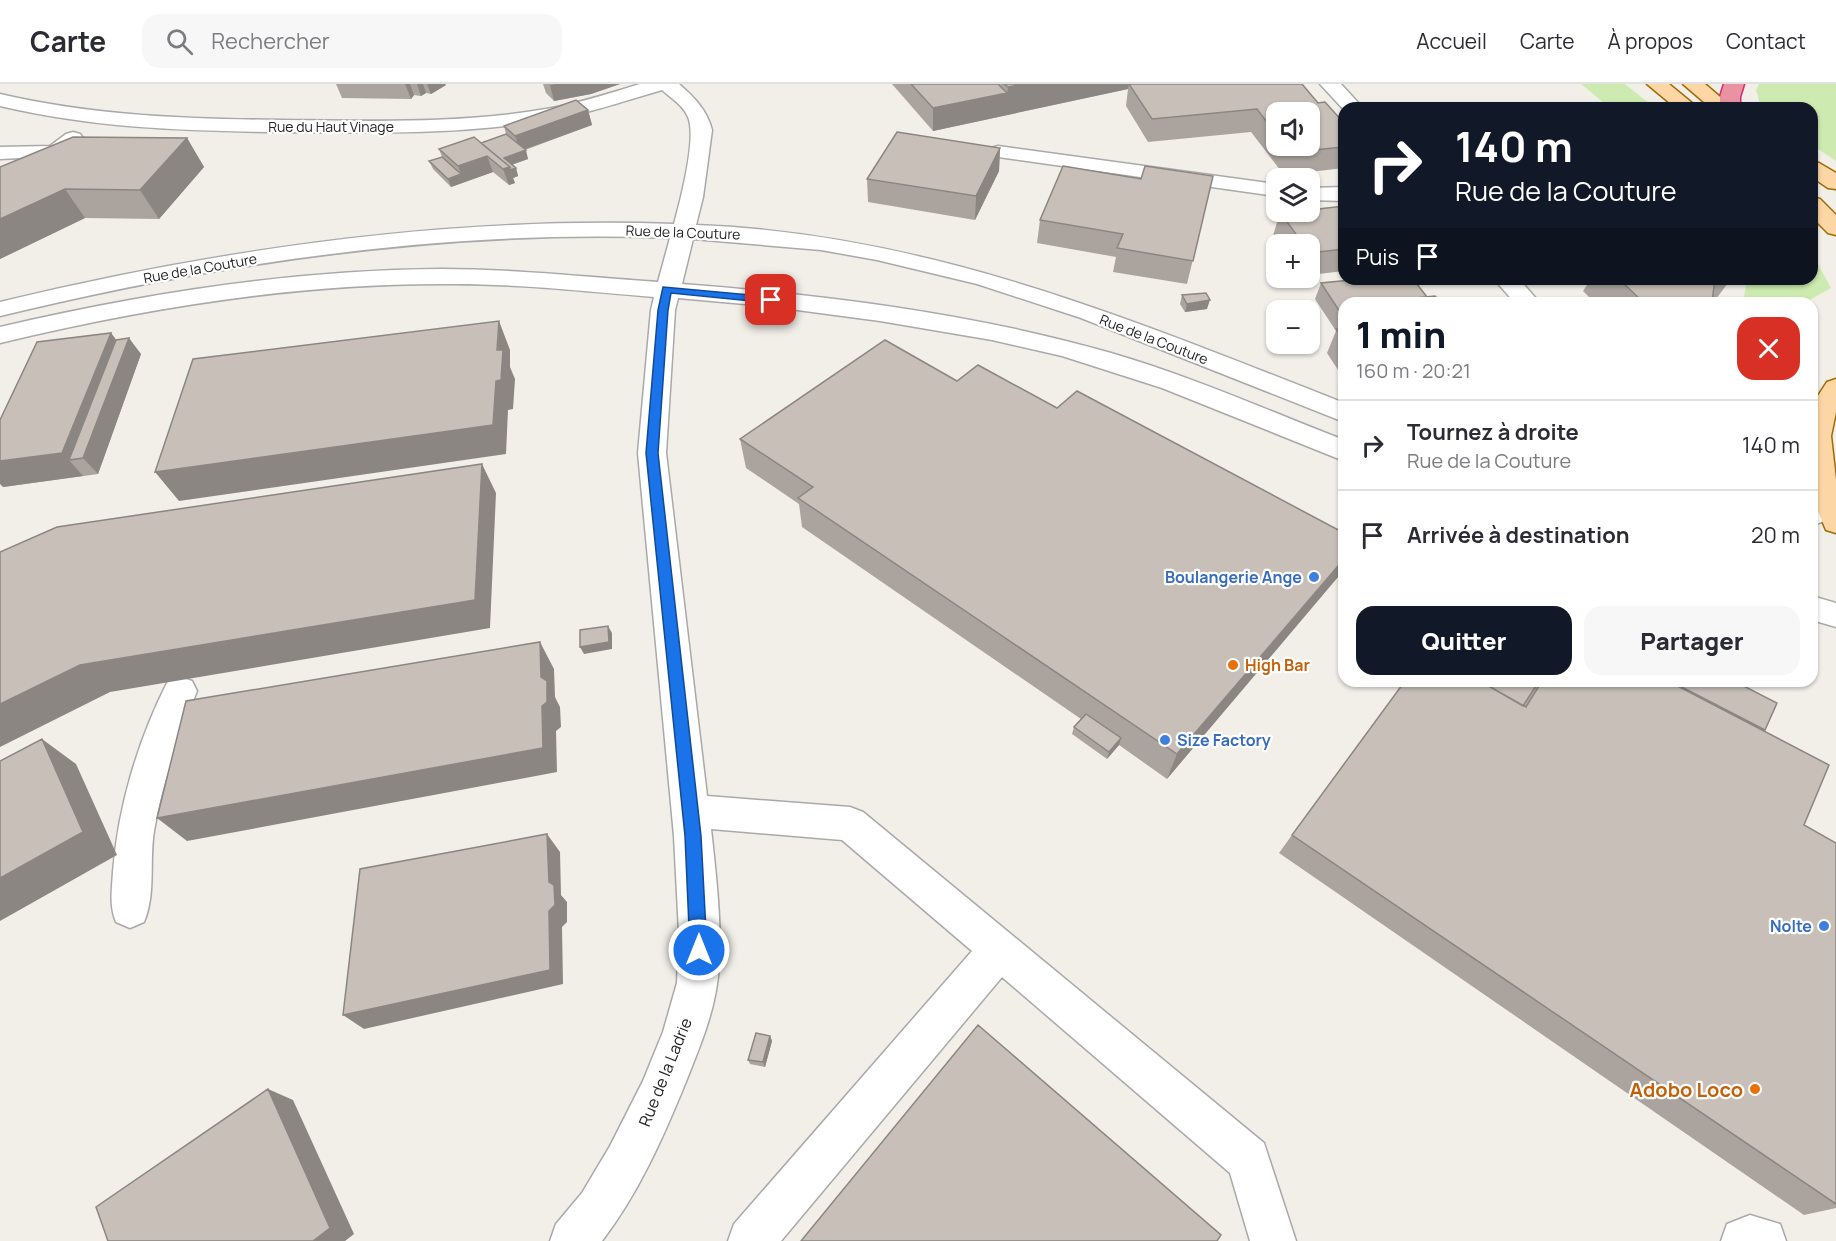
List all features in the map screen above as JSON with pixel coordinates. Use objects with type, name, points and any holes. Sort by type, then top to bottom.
[{"type":"highway","points":[[1730,102],[1734,84]]},
{"type":"main road","points":[[1657,84],[1680,102]]},
{"type":"main road","points":[[1693,84],[1716,102]]},
{"type":"main road","points":[[1818,171],[1836,183]]},
{"type":"main road","points":[[1818,210],[1836,228]]},
{"type":"main road","points":[[1818,421],[1822,407],[1836,388]]},
{"type":"main road","points":[[1818,461],[1826,513]]},
{"type":"street","name":"Rue du Haut Vinage","points":[[0,100],[99,119],[229,126],[379,127],[476,124],[576,108],[660,84]]},
{"type":"street","name":"Rue de la Ladrie","points":[[573,1241],[597,1209],[626,1162],[658,1096],[684,1034],[697,983],[699,933],[690,811],[652,453],[665,300],[692,197],[702,130],[692,107],[667,84]]},
{"type":"street","points":[[1330,84],[1347,102]]},
{"type":"street","points":[[0,153],[55,152],[99,119]]},
{"type":"street","points":[[998,152],[1266,189]]},
{"type":"street","points":[[1320,194],[1338,194]]},
{"type":"street","name":"Rue de la Couture","points":[[0,309],[165,273],[320,248],[515,232],[683,230],[820,243],[930,264],[993,280],[1143,333],[1338,411]]},
{"type":"street","name":"Rue de la Couture","points":[[0,335],[157,301],[339,280],[494,277],[665,300],[787,302],[922,320],[1067,350],[1128,368],[1210,398],[1338,450]]},
{"type":"street","points":[[1512,285],[1522,297]]},
{"type":"street","points":[[1818,610],[1836,615]]},
{"type":"street","points":[[130,909],[135,832],[157,749],[180,691]]},
{"type":"street","points":[[690,811],[850,824],[1248,1159],[1273,1241]]},
{"type":"street","points":[[751,1241],[999,950]]},
{"type":"street","points":[[1743,1241],[1750,1238],[1763,1241]]},
{"type":"green space","points":[[1581,84],[1625,84],[1648,102],[1603,102]]},
{"type":"green space","points":[[1759,84],[1836,84],[1836,161],[1818,149],[1818,102],[1759,102],[1756,90]]},
{"type":"green space","points":[[1818,264],[1831,288],[1815,297],[1744,297],[1746,285],[1818,285]]},
{"type":"building","points":[[911,84],[998,84],[1007,93],[933,108]]},
{"type":"building","points":[[1004,84],[1024,84],[1008,87]]},
{"type":"building","points":[[1129,84],[1302,84],[1317,102],[1266,102],[1266,121],[1257,109],[1152,119]]},
{"type":"building","points":[[576,100],[588,110],[515,136],[504,126]]},
{"type":"building","points":[[1325,102],[1338,116],[1338,148],[1320,149],[1320,103]]},
{"type":"building","points":[[897,132],[1000,148],[976,196],[867,179]]},
{"type":"building","points":[[506,134],[526,150],[504,158],[516,168],[510,170],[510,167],[481,143]]},
{"type":"building","points":[[73,137],[187,138],[140,190],[65,189],[0,219],[0,167]]},
{"type":"building","points":[[474,137],[510,167],[503,169],[487,156],[458,166],[439,149]]},
{"type":"building","points":[[442,157],[461,174],[448,179],[429,161]]},
{"type":"building","points":[[1063,166],[1141,179],[1145,166],[1213,176],[1193,261],[1117,248],[1123,234],[1040,220]]},
{"type":"building","points":[[1338,207],[1338,250],[1320,252],[1320,234],[1296,234],[1287,222],[1320,222],[1320,209]]},
{"type":"building","points":[[1338,281],[1338,285],[1418,285],[1427,297],[1338,297],[1338,309],[1321,283]]},
{"type":"building","points":[[1625,285],[1714,285],[1713,297],[1638,297]]},
{"type":"building","points":[[1206,293],[1210,300],[1187,304],[1182,295]]},
{"type":"building","points":[[499,321],[497,350],[503,350],[501,380],[496,381],[493,425],[155,472],[193,359]]},
{"type":"building","points":[[111,333],[62,453],[0,461],[0,420],[37,342]]},
{"type":"building","points":[[129,338],[83,458],[69,460],[116,340]]},
{"type":"building","points":[[885,340],[957,381],[978,365],[1057,408],[1077,391],[1338,530],[1338,566],[1177,754],[798,498],[813,487],[740,439]]},
{"type":"building","points":[[482,464],[475,600],[80,665],[0,704],[0,552],[57,527]]},
{"type":"building","points":[[608,626],[609,642],[580,647],[580,630]]},
{"type":"building","points":[[540,642],[541,677],[547,681],[547,702],[542,706],[543,748],[157,818],[186,701]]},
{"type":"building","points":[[1401,687],[1491,687],[1526,707],[1538,687],[1680,687],[1829,765],[1804,825],[1836,843],[1836,1204],[1292,835]]},
{"type":"building","points":[[1490,687],[1535,687],[1523,706]]},
{"type":"building","points":[[1682,687],[1746,687],[1777,703],[1765,730]]},
{"type":"building","points":[[1086,714],[1121,738],[1109,752],[1074,727]]},
{"type":"building","points":[[42,739],[83,832],[0,878],[0,761]]},
{"type":"building","points":[[547,834],[549,882],[554,885],[555,905],[549,911],[550,970],[343,1015],[360,869]]},
{"type":"building","points":[[978,1025],[1221,1235],[1217,1241],[801,1241]]},
{"type":"building","points":[[756,1033],[770,1036],[763,1062],[748,1060]]},
{"type":"building","points":[[268,1089],[330,1228],[313,1241],[108,1241],[96,1207]]},
{"type":"place","name":"Boulangerie Ange","points":[[1314,577]]},
{"type":"place","name":"High Bar","points":[[1233,665]]},
{"type":"place","name":"Size Factory","points":[[1165,740]]},
{"type":"place","name":"Nolte","points":[[1824,926]]},
{"type":"place","name":"Adobo Loco","points":[[1755,1089]]},
{"type":"route","points":[[699,950],[693,836],[652,453],[663,310],[667,290],[771,300]]}]
